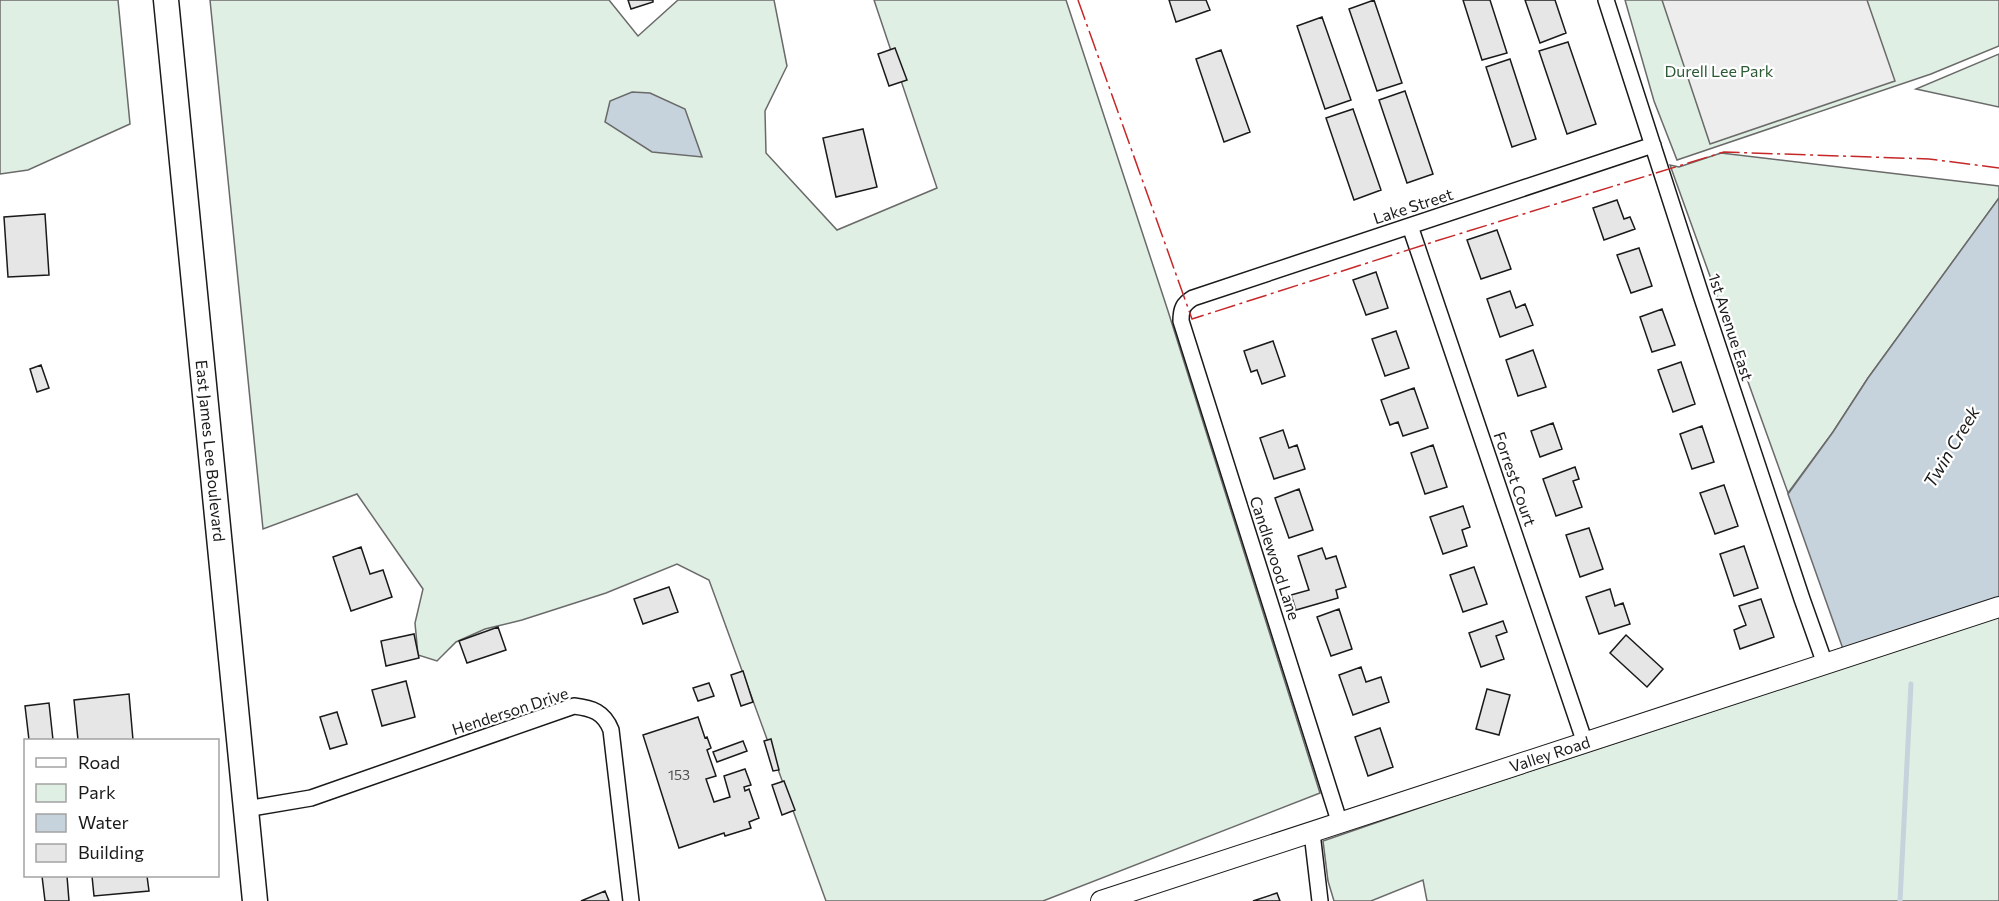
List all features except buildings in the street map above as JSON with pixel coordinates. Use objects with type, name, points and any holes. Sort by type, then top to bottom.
[{"type":"main road","name":"East James Lee Boulevard","points":[[166,0],[255,901]]},
{"type":"street","name":"1st Avenue East","points":[[1606,0],[1701,295],[1825,664]]},
{"type":"street","name":"Lake Street","points":[[1184,303],[1193,298],[1653,146]]},
{"type":"street","name":"Forrest Court","points":[[1410,226],[1585,743]]},
{"type":"street","name":"Candlewood Lane","points":[[1184,303],[1181,309],[1181,321],[1340,824]]},
{"type":"street","name":"Valley Road","points":[[1101,901],[1999,608]]},
{"type":"street","name":"Henderson Drive","points":[[246,809],[311,798],[574,705],[589,708],[603,716],[611,730],[631,901]]},
{"type":"street","points":[[1312,833],[1320,901]]},
{"type":"green space","points":[[0,0],[118,0],[130,124],[28,170],[0,174]]},
{"type":"green space","points":[[210,0],[609,0],[638,36],[678,0],[774,0],[787,66],[765,111],[766,153],[837,230],[937,188],[874,0],[1066,0],[1168,311],[1320,793],[1043,901],[826,901],[709,580],[677,564],[606,593],[522,620],[485,629],[456,642],[437,661],[418,655],[415,623],[423,589],[357,494],[263,529]]},
{"type":"green space","name":"Durell Lee Park","points":[[1625,0],[1999,0],[1999,46],[1931,74],[1677,160],[1654,101]]},
{"type":"green space","points":[[1999,54],[1999,107],[1916,89]]},
{"type":"green space","points":[[1721,153],[1999,186],[1999,198],[1868,378],[1833,432],[1788,493],[1670,165],[1679,167]]},
{"type":"green space","points":[[1999,617],[1999,901],[1427,901],[1423,880],[1371,901],[1334,901],[1328,881],[1323,841]]},
{"type":"shaded area","name":"Durell Lee Park","points":[[1662,0],[1867,0],[1895,81],[1710,144]]},
{"type":"water","points":[[632,92],[650,93],[685,109],[702,157],[652,152],[605,122],[610,101]]},
{"type":"water","points":[[1999,198],[1999,598],[1843,649],[1788,494],[1833,432],[1868,378]]},
{"type":"waterway","name":"Twin Creek","points":[[1900,901],[1911,684]]},
{"type":"power","points":[[1078,0],[1192,319],[1724,152],[1929,159],[1999,168]]}]
